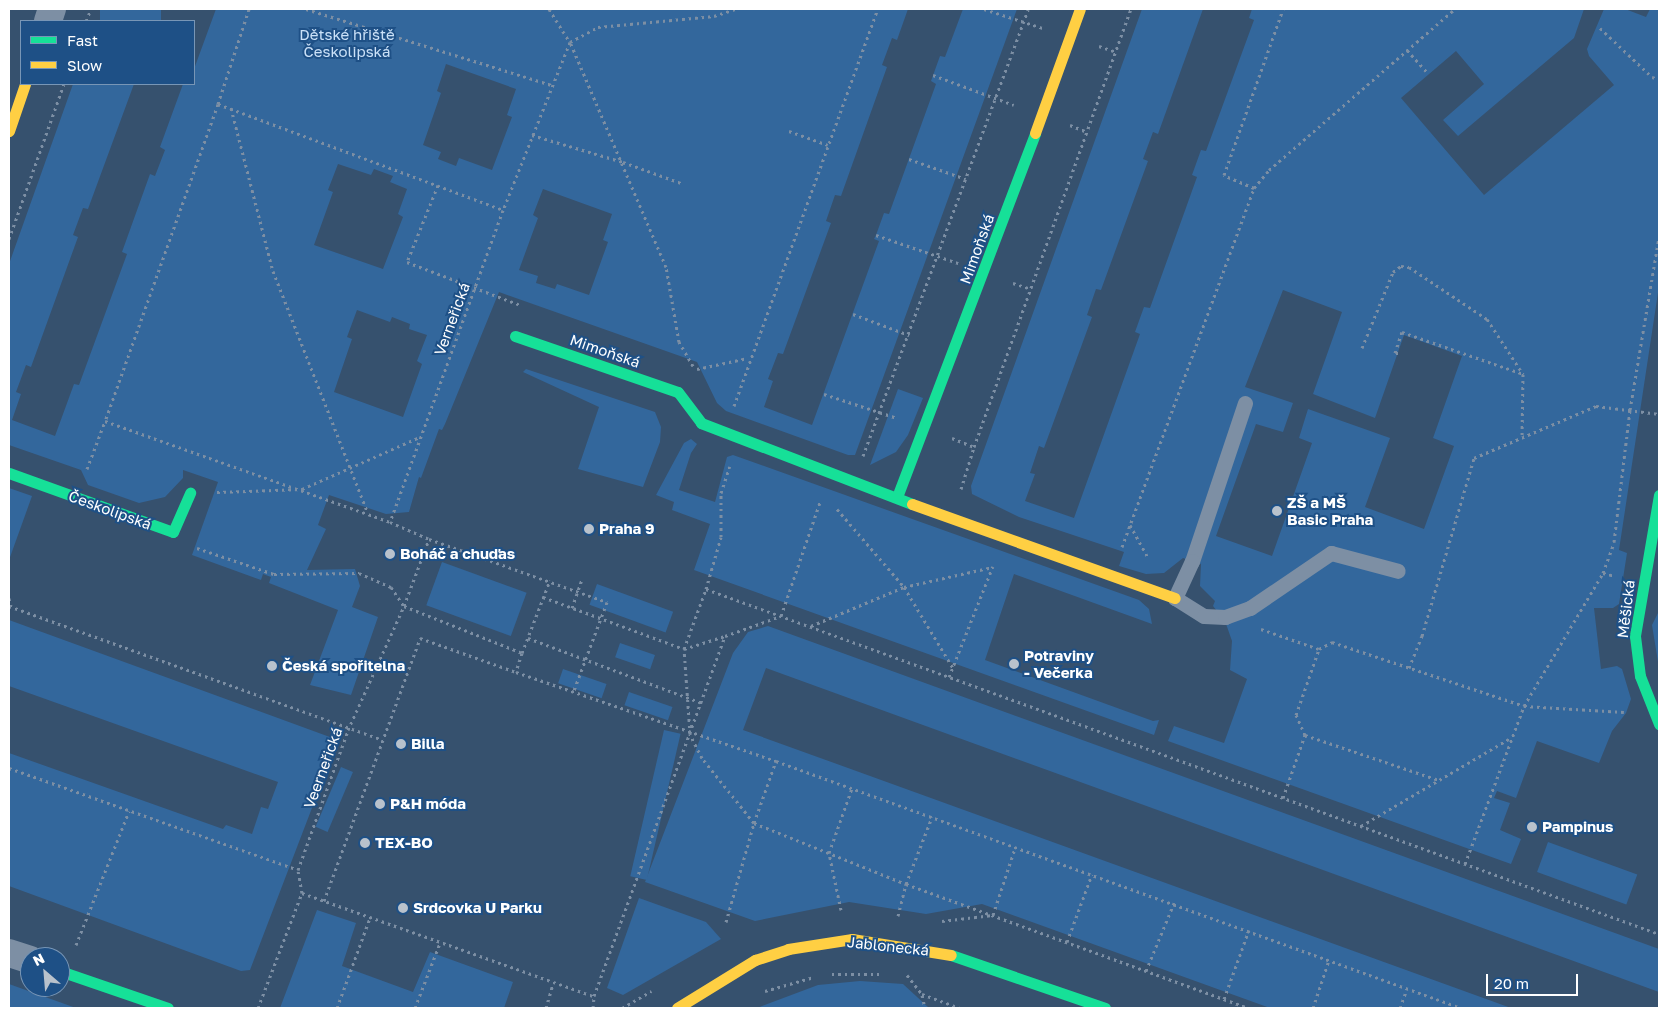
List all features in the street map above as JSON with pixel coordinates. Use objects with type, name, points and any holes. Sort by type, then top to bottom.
[{"type":"street","name":"Mimoňská","points":[[897,497],[1042,115],[1080,9]]},
{"type":"street","points":[[9,131],[26,85]]},
{"type":"street","name":"Mimoňská","points":[[515,336],[678,392],[701,423],[830,474],[1175,598]]},
{"type":"street","name":"Českolipská","points":[[9,473],[173,532]]},
{"type":"street","points":[[173,532],[190,494]]},
{"type":"street","name":"Měšická","points":[[1657,719],[1640,676],[1635,636],[1643,583],[1656,543],[1659,495]]},
{"type":"street","name":"Jablonecká","points":[[677,1008],[756,960],[788,949],[852,939],[911,946],[967,958],[1105,1008]]},
{"type":"street","points":[[70,974],[168,1008]]},
{"type":"lane","points":[[1244,403],[1192,561],[1175,598],[1204,616],[1225,617],[1250,608],[1331,552],[1398,571]]},
{"type":"path","points":[[77,498],[218,104],[249,9]]},
{"type":"path","points":[[306,9],[551,85]]},
{"type":"path","points":[[549,9],[570,42],[623,162],[666,267],[679,342],[699,378]]},
{"type":"path","points":[[570,42],[598,27],[714,16],[736,9]]},
{"type":"path","points":[[725,432],[748,358],[878,9]]},
{"type":"path","points":[[862,459],[1028,9]]},
{"type":"path","points":[[1254,188],[1224,176],[1283,9]]},
{"type":"path","points":[[1444,9],[1448,15]]},
{"type":"path","points":[[1111,576],[1254,188],[1269,170],[1455,9]]},
{"type":"path","points":[[1600,28],[1652,77],[1659,79]]},
{"type":"path","name":"Verneřická","points":[[390,522],[503,210],[551,85],[570,42]]},
{"type":"path","points":[[1407,50],[1428,73]]},
{"type":"path","points":[[933,75],[1087,132]]},
{"type":"path","points":[[9,239],[64,85]]},
{"type":"path","points":[[218,104],[503,210]]},
{"type":"path","points":[[231,108],[273,271],[367,512]]},
{"type":"path","points":[[789,131],[828,145]]},
{"type":"path","points":[[532,135],[623,162],[681,183]]},
{"type":"path","points":[[909,159],[966,179]]},
{"type":"path","points":[[438,185],[407,262],[475,289]]},
{"type":"path","points":[[876,235],[938,256]]},
{"type":"path","points":[[1465,864],[1524,706],[1603,573],[1614,542],[1630,410],[1659,237]]},
{"type":"path","points":[[1362,348],[1393,272],[1405,266],[1487,319],[1523,374],[1522,437]]},
{"type":"path","points":[[853,314],[909,335]]},
{"type":"path","points":[[1398,354],[1395,353],[1402,332],[1523,374]]},
{"type":"path","points":[[695,370],[748,358]]},
{"type":"path","points":[[1409,668],[1422,636],[1474,458],[1596,406],[1659,414]]},
{"type":"path","points":[[105,420],[367,512],[429,539],[550,580],[607,602],[573,693]]},
{"type":"path","points":[[190,494],[302,489],[421,437]]},
{"type":"path","points":[[740,438],[721,493],[721,537],[706,589],[684,649],[690,734],[702,758],[754,823],[906,884],[1250,1008]]},
{"type":"path","points":[[781,616],[830,474]]},
{"type":"path","points":[[823,493],[904,587],[953,668]]},
{"type":"path","points":[[173,532],[192,546],[274,574],[358,573],[392,588],[404,606],[522,653]]},
{"type":"path","points":[[949,677],[1004,537]]},
{"type":"path","name":"Veerneřická","points":[[302,893],[298,870],[348,730],[404,606],[429,539]]},
{"type":"path","points":[[811,627],[904,587],[993,567]]},
{"type":"path","points":[[572,608],[582,579]]},
{"type":"path","points":[[516,672],[550,580]]},
{"type":"path","points":[[706,589],[1659,934]]},
{"type":"path","points":[[9,598],[10,606],[348,730],[382,740]]},
{"type":"path","points":[[543,598],[684,649],[781,616]]},
{"type":"path","points":[[1225,617],[1319,649]]},
{"type":"path","points":[[593,1008],[594,996],[725,636]]},
{"type":"path","points":[[324,901],[420,638],[690,734],[776,761],[852,788],[1461,1008]]},
{"type":"path","points":[[528,638],[702,703]]},
{"type":"path","points":[[1283,798],[1305,735],[1296,715],[1319,649],[1332,642],[1524,706],[1657,719]]},
{"type":"path","points":[[1305,735],[1439,780]]},
{"type":"path","points":[[1361,826],[1512,736]]},
{"type":"path","points":[[726,922],[754,823],[776,761]]},
{"type":"path","points":[[9,768],[298,870]]},
{"type":"path","points":[[842,913],[829,853],[852,788]]},
{"type":"path","points":[[70,955],[129,811]]},
{"type":"path","points":[[898,916],[906,884],[932,817]]},
{"type":"path","points":[[1067,942],[1092,874]]},
{"type":"path","points":[[258,1008],[302,893],[554,984],[594,996]]},
{"type":"path","points":[[1146,971],[1174,903]]},
{"type":"path","points":[[338,1008],[370,918]]},
{"type":"path","points":[[1224,999],[1249,930]]},
{"type":"path","points":[[416,1008],[440,943]]},
{"type":"path","points":[[1313,1008],[1329,960]]},
{"type":"path","points":[[825,974],[888,974]]},
{"type":"path","points":[[897,974],[906,974],[922,994],[925,1008]]},
{"type":"path","points":[[763,992],[816,977]]},
{"type":"path","points":[[546,1008],[554,984]]},
{"type":"path","points":[[1400,1008],[1407,989]]},
{"type":"path","points":[[922,994],[960,1008]]},
{"type":"green space","points":[[100,9],[161,9],[161,20],[100,20]]},
{"type":"green space","name":"Dětské hřiště Českolipská","points":[[216,9],[908,9],[897,40],[892,38],[882,65],[887,67],[841,196],[835,195],[826,221],[831,223],[783,354],[778,353],[768,379],[773,381],[764,407],[812,425],[879,241],[874,239],[884,213],[889,214],[936,84],[931,81],[940,56],[945,57],[963,9],[1017,9],[855,455],[848,455],[726,411],[717,403],[697,362],[499,292],[445,424],[442,430],[439,429],[421,478],[419,477],[409,512],[386,514],[329,495],[318,525],[326,529],[307,570],[355,569],[360,586],[352,607],[378,617],[351,695],[310,685],[338,610],[269,583],[271,577],[263,574],[261,580],[192,555],[218,482],[183,470],[183,478],[165,497],[139,503],[88,485],[81,470],[9,445],[9,264],[73,85],[134,85],[88,209],[83,208],[73,235],[78,237],[31,367],[26,365],[16,392],[21,394],[12,420],[55,436],[74,384],[79,385],[127,254],[122,252],[150,174],[155,176],[165,150],[160,147],[183,85],[195,85],[195,66]],"holes":[[[446,64],[516,89],[507,115],[512,117],[492,170],[459,158],[456,166],[438,159],[441,152],[423,145],[441,93],[437,91]],[[338,164],[371,175],[374,169],[393,176],[390,182],[407,189],[398,214],[403,217],[383,269],[314,245],[333,192],[328,190]],[[543,189],[612,214],[603,240],[608,242],[589,295],[557,284],[555,289],[536,283],[538,276],[519,270],[538,218],[533,215]],[[357,310],[390,322],[392,317],[410,324],[409,329],[427,335],[417,361],[422,364],[403,417],[334,392],[352,339],[347,337]]]},
{"type":"green space","points":[[1142,9],[1203,9],[1158,134],[1153,132],[1143,159],[1148,161],[1101,290],[1096,289],[1087,315],[1092,317],[1044,448],[1039,446],[1030,473],[1035,474],[1025,501],[1074,518],[1140,334],[1135,332],[1144,307],[1150,308],[1197,177],[1192,175],[1201,150],[1206,151],[1254,20],[1249,18],[1252,9],[1584,9],[1574,38],[1458,136],[1443,120],[1484,84],[1456,51],[1401,98],[1484,195],[1614,85],[1589,56],[1587,49],[1604,9],[1625,9],[1646,17],[1650,9],[1659,9],[1659,286],[1619,550],[1627,553],[1619,604],[1613,608],[1594,608],[1601,669],[1617,666],[1622,669],[1631,699],[1626,713],[1612,731],[1599,763],[1537,741],[1516,798],[1497,791],[1494,798],[1510,803],[1500,830],[1521,839],[1511,864],[1168,741],[1174,726],[1224,743],[1247,679],[1230,670],[1232,641],[1225,621],[1213,606],[1215,601],[1200,586],[1201,564],[1183,558],[1164,573],[1146,574],[1119,566],[1124,552],[1019,517],[972,494],[971,486]],"holes":[[[1283,290],[1342,312],[1313,394],[1375,418],[1404,335],[1462,356],[1433,438],[1454,446],[1424,529],[1365,507],[1390,438],[1308,409],[1299,438],[1312,443],[1272,556],[1216,536],[1256,424],[1283,432],[1293,403],[1245,387]]]},
{"type":"green space","points":[[526,369],[655,412],[661,427],[660,442],[643,487],[578,469],[599,407],[523,372]]},
{"type":"green space","points":[[898,389],[923,398],[908,435],[896,452],[870,465]]},
{"type":"green space","points":[[691,439],[697,444],[691,453],[679,490],[715,502],[727,457],[733,455],[1139,600],[1149,609],[1152,624],[1014,574],[985,660],[1153,721],[1159,720],[1154,735],[694,570],[710,524],[672,510],[674,502],[656,495],[684,443]]},
{"type":"green space","points":[[9,488],[32,496],[9,560]]},
{"type":"green space","points":[[442,562],[527,593],[511,636],[426,605]]},
{"type":"green space","points":[[597,584],[673,612],[666,632],[589,605]]},
{"type":"green space","points":[[1659,611],[1659,668],[1652,625]]},
{"type":"green space","points":[[9,620],[338,740],[250,970],[241,971],[9,886],[9,753],[223,829],[226,825],[252,834],[261,807],[268,809],[278,782],[9,686]]},
{"type":"green space","points":[[768,626],[1659,949],[1659,992],[766,668],[743,730],[1511,1008],[1270,1008],[982,904],[926,914],[849,902],[755,921],[645,882],[733,653],[748,632]]},
{"type":"green space","points":[[620,643],[655,655],[650,669],[615,657]]},
{"type":"green space","points":[[563,669],[606,684],[602,698],[558,683]]},
{"type":"green space","points":[[629,692],[672,707],[668,720],[624,705]]},
{"type":"green space","points":[[664,730],[681,734],[647,880],[630,876]]},
{"type":"green space","points":[[341,767],[353,772],[328,832],[316,827]]},
{"type":"green space","points":[[1548,842],[1637,874],[1626,905],[1537,872]]},
{"type":"green space","points":[[639,898],[706,922],[721,939],[623,995],[607,988]]},
{"type":"green space","points":[[317,910],[356,923],[342,966],[413,992],[430,952],[513,982],[504,1008],[280,1008]]},
{"type":"green space","points":[[860,981],[903,984],[929,1008],[757,1008],[818,985]]},
{"type":"green space","points":[[9,984],[20,988],[20,997],[45,997],[76,1008],[9,1008]]},
{"type":"traffic: fast","points":[[897,497],[1035,133]]},
{"type":"traffic: fast","points":[[515,336],[678,392],[701,423],[912,504]]},
{"type":"traffic: fast","points":[[9,473],[173,532],[190,493]]},
{"type":"traffic: fast","points":[[1659,495],[1635,636],[1640,676],[1659,724]]},
{"type":"traffic: fast","points":[[951,955],[1105,1008]]},
{"type":"traffic: fast","points":[[70,974],[168,1008]]},
{"type":"traffic: slow","points":[[1035,133],[1080,9]]},
{"type":"traffic: slow","points":[[9,131],[25,85]]},
{"type":"traffic: slow","points":[[912,504],[1175,598]]},
{"type":"traffic: slow","points":[[677,1008],[755,960],[788,949],[852,939],[951,955]]},
{"type":"place","name":"ZŠ a MŠ Basic Praha","points":[[1277,511]]},
{"type":"place","name":"Praha 9","points":[[589,529]]},
{"type":"place","name":"Boháč a chuďas","points":[[390,554]]},
{"type":"place","name":"Potraviny - Večerka","points":[[1014,664]]},
{"type":"place","name":"Česká spořitelna","points":[[272,666]]},
{"type":"place","name":"Billa","points":[[401,744]]},
{"type":"place","name":"P&H móda","points":[[380,804]]},
{"type":"place","name":"Pampinus","points":[[1532,827]]},
{"type":"place","name":"TEX-BO","points":[[365,843]]},
{"type":"place","name":"Srdcovka U Parku","points":[[403,908]]}]
